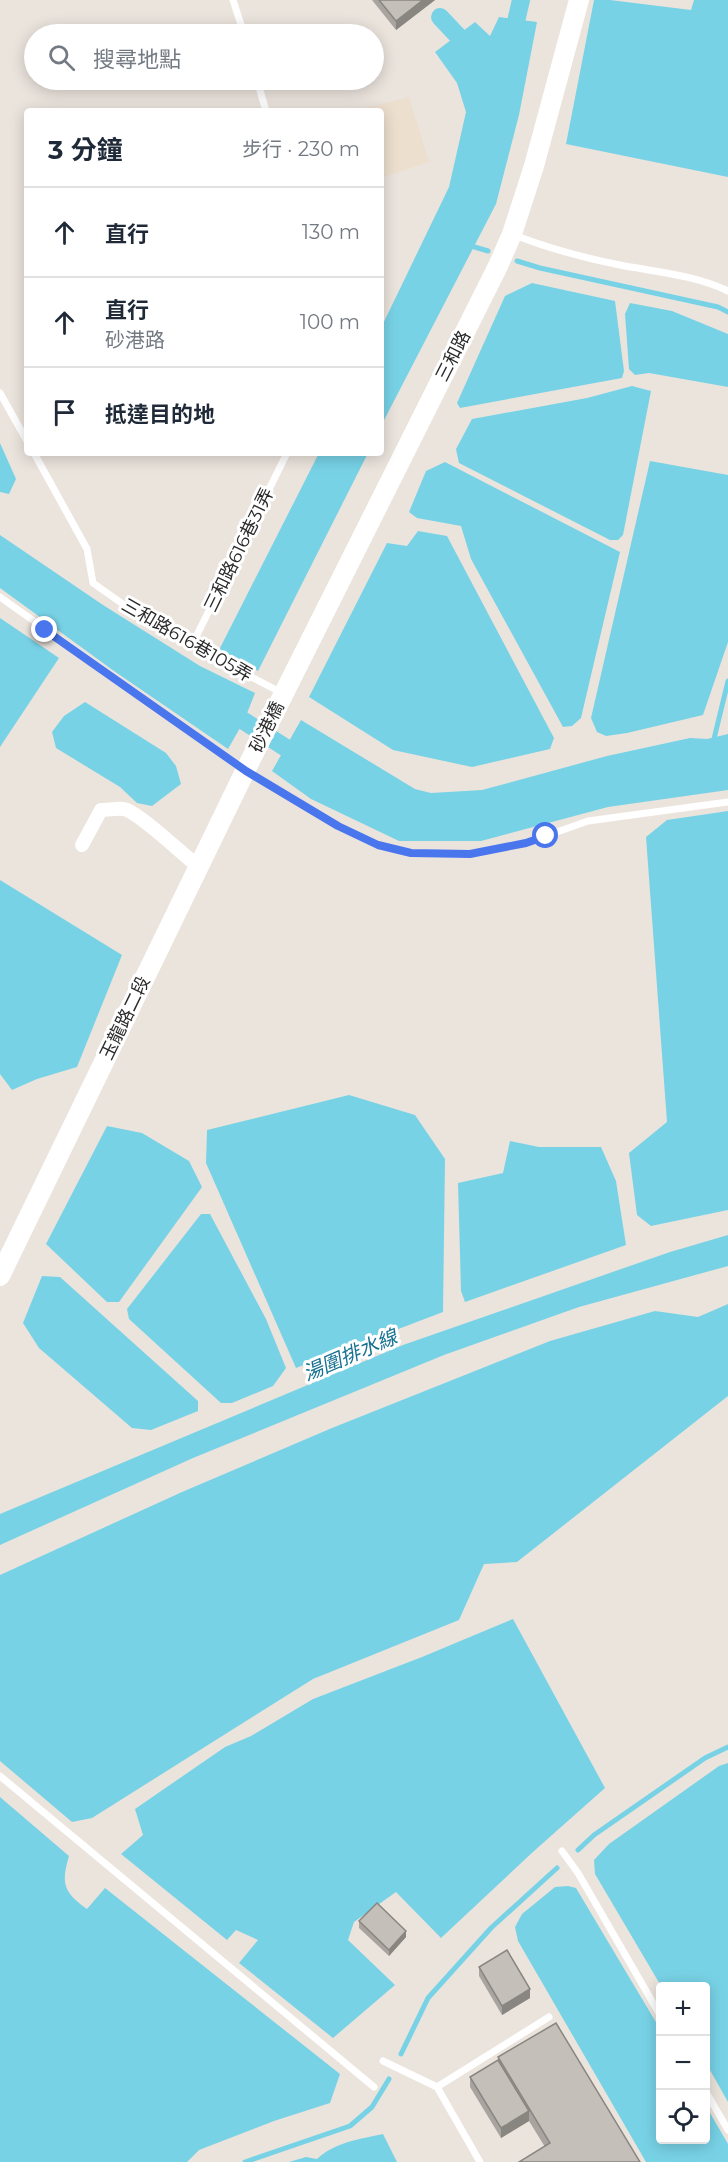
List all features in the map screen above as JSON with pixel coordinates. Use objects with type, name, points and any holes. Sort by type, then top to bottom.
[{"type":"main road","name":"三和路","points":[[283,694],[512,234],[534,166],[579,0]]},
{"type":"main road","name":"砂港橋","points":[[248,766],[283,694]]},
{"type":"main road","name":"玉龍路二段","points":[[0,1276],[248,766]]},
{"type":"street","points":[[82,845],[101,810],[122,808],[149,826],[199,867]]},
{"type":"lane","points":[[233,0],[241,24]]},
{"type":"lane","points":[[260,90],[265,108]]},
{"type":"lane","points":[[512,234],[547,248],[618,265],[708,281],[728,291]]},
{"type":"lane","points":[[0,393],[24,436]]},
{"type":"lane","name":"三和路616巷105弄","points":[[36,456],[87,549],[93,584],[154,626],[283,694]]},
{"type":"lane","name":"三和路616巷31弄","points":[[191,647],[286,456]]},
{"type":"lane","points":[[0,597],[338,826],[378,845],[411,853],[470,854],[526,843],[588,821],[728,802]]},
{"type":"lane","points":[[0,1776],[375,2087]]},
{"type":"lane","points":[[562,1851],[578,1873],[656,2008]]},
{"type":"lane","points":[[437,2087],[549,2017]]},
{"type":"lane","points":[[383,2061],[437,2087],[480,2162]]},
{"type":"lane","points":[[710,2100],[728,2130]]},
{"type":"shaded area","points":[[409,97],[429,162],[384,177],[384,108],[366,108]]},
{"type":"water","points":[[594,0],[691,10],[694,0],[728,0],[728,177],[566,144]]},
{"type":"water","points":[[499,17],[537,22],[519,115],[496,204],[384,420],[384,322],[449,187],[466,112],[457,83],[435,52],[475,22],[490,36]]},
{"type":"water","points":[[532,283],[615,301],[624,371],[622,378],[460,408],[457,403],[505,296]]},
{"type":"water","points":[[630,303],[672,311],[728,334],[728,387],[649,373],[635,375],[629,369],[625,314]]},
{"type":"water","points":[[632,386],[651,391],[623,535],[618,540],[610,540],[459,463],[456,449],[472,419],[587,398]]},
{"type":"water","points":[[0,443],[16,479],[9,494],[0,492]]},
{"type":"water","points":[[317,456],[366,456],[258,671],[219,650]]},
{"type":"water","points":[[650,461],[728,475],[728,642],[703,715],[606,736],[597,732],[591,718]]},
{"type":"water","points":[[445,462],[620,552],[581,718],[572,726],[563,727],[471,559],[461,526],[417,518],[409,512],[426,471]]},
{"type":"water","points":[[418,531],[447,536],[554,738],[550,749],[472,767],[393,750],[309,697],[387,543],[407,546]]},
{"type":"water","points":[[0,535],[103,605],[200,666],[255,693],[244,721],[228,749],[114,671],[0,588]]},
{"type":"water","points":[[0,618],[59,658],[0,747]]},
{"type":"water","points":[[85,702],[166,753],[176,766],[181,784],[152,806],[137,803],[120,787],[56,748],[52,732],[64,716]]},
{"type":"water","points":[[301,720],[415,789],[431,793],[482,790],[607,756],[690,738],[707,739],[728,734],[728,790],[608,807],[481,841],[399,841],[311,799],[272,771]]},
{"type":"water","points":[[728,811],[728,1210],[651,1226],[637,1215],[629,1153],[667,1122],[646,837],[667,820]]},
{"type":"water","points":[[0,880],[122,955],[77,1067],[37,1079],[12,1090],[0,1074]]},
{"type":"water","points":[[349,1095],[415,1115],[445,1159],[443,1312],[296,1368],[206,1163],[207,1130]]},
{"type":"water","points":[[107,1126],[142,1133],[189,1161],[202,1187],[119,1302],[107,1302],[46,1244]]},
{"type":"water","points":[[510,1141],[539,1147],[601,1147],[616,1181],[626,1245],[465,1302],[461,1291],[458,1183],[503,1173]]},
{"type":"water","points":[[201,1214],[210,1214],[266,1319],[286,1368],[273,1386],[232,1403],[221,1403],[129,1319],[127,1309]]},
{"type":"water","points":[[728,1235],[728,1266],[579,1307],[444,1355],[193,1458],[0,1545],[0,1514],[403,1345],[670,1252]]},
{"type":"water","points":[[42,1276],[60,1277],[198,1401],[198,1411],[151,1430],[132,1428],[39,1348],[23,1323]]},
{"type":"water","points":[[728,1304],[728,1396],[517,1562],[484,1564],[459,1620],[313,1679],[92,1818],[72,1822],[0,1761],[0,1575],[182,1492],[332,1428],[550,1341],[655,1311],[698,1317]]},
{"type":"water","points":[[513,1619],[605,1788],[441,1938],[396,1892],[354,1922],[348,1940],[395,1985],[333,2038],[239,1963],[258,1940],[236,1930],[227,1940],[121,1854],[143,1835],[135,1809],[225,1747],[251,1736],[313,1699]]},
{"type":"water","points":[[728,1763],[728,2102],[710,2070],[710,1982],[659,1982],[595,1874],[594,1860],[609,1844],[719,1766]]},
{"type":"water","points":[[0,1797],[69,1856],[65,1873],[66,1886],[79,1903],[87,1909],[105,1888],[340,2074],[330,2103],[274,2121],[199,2150],[187,2162],[0,2162]]},
{"type":"water","points":[[555,1887],[576,1888],[656,2022],[656,2144],[710,2144],[710,2113],[728,2144],[728,2162],[646,2162],[518,1941],[515,1927],[522,1914]]},
{"type":"water","points":[[383,2134],[397,2162],[289,2162],[306,2157],[317,2159],[340,2145]]},
{"type":"building","points":[[379,0],[423,0],[396,21]]},
{"type":"building","points":[[377,1903],[406,1931],[389,1950],[359,1921]]},
{"type":"building","points":[[507,1950],[530,1989],[502,2006],[479,1967]]},
{"type":"building","points":[[556,2023],[640,2162],[519,2162],[550,2143],[498,2057]]},
{"type":"building","points":[[498,2060],[529,2111],[501,2128],[470,2077]]},
{"type":"waterway","points":[[511,43],[521,0]]},
{"type":"waterway","points":[[440,17],[473,52]]},
{"type":"waterway","points":[[468,245],[488,251]]},
{"type":"waterway","points":[[517,261],[718,307],[728,312]]},
{"type":"waterway","points":[[713,743],[728,681]]},
{"type":"waterway","points":[[225,709],[305,760]]},
{"type":"waterway","points":[[578,1850],[594,1835],[705,1758],[728,1747]]},
{"type":"waterway","points":[[401,2054],[428,1998],[491,1928],[557,1868]]},
{"type":"waterway","points":[[245,2162],[350,2126],[372,2107],[389,2079]]},
{"type":"route","points":[[45,630],[246,771],[338,826],[378,845],[411,853],[470,854],[526,843],[546,836]]},
{"type":"water label","name":"湯圍排水線","points":[[350,1355]]}]
